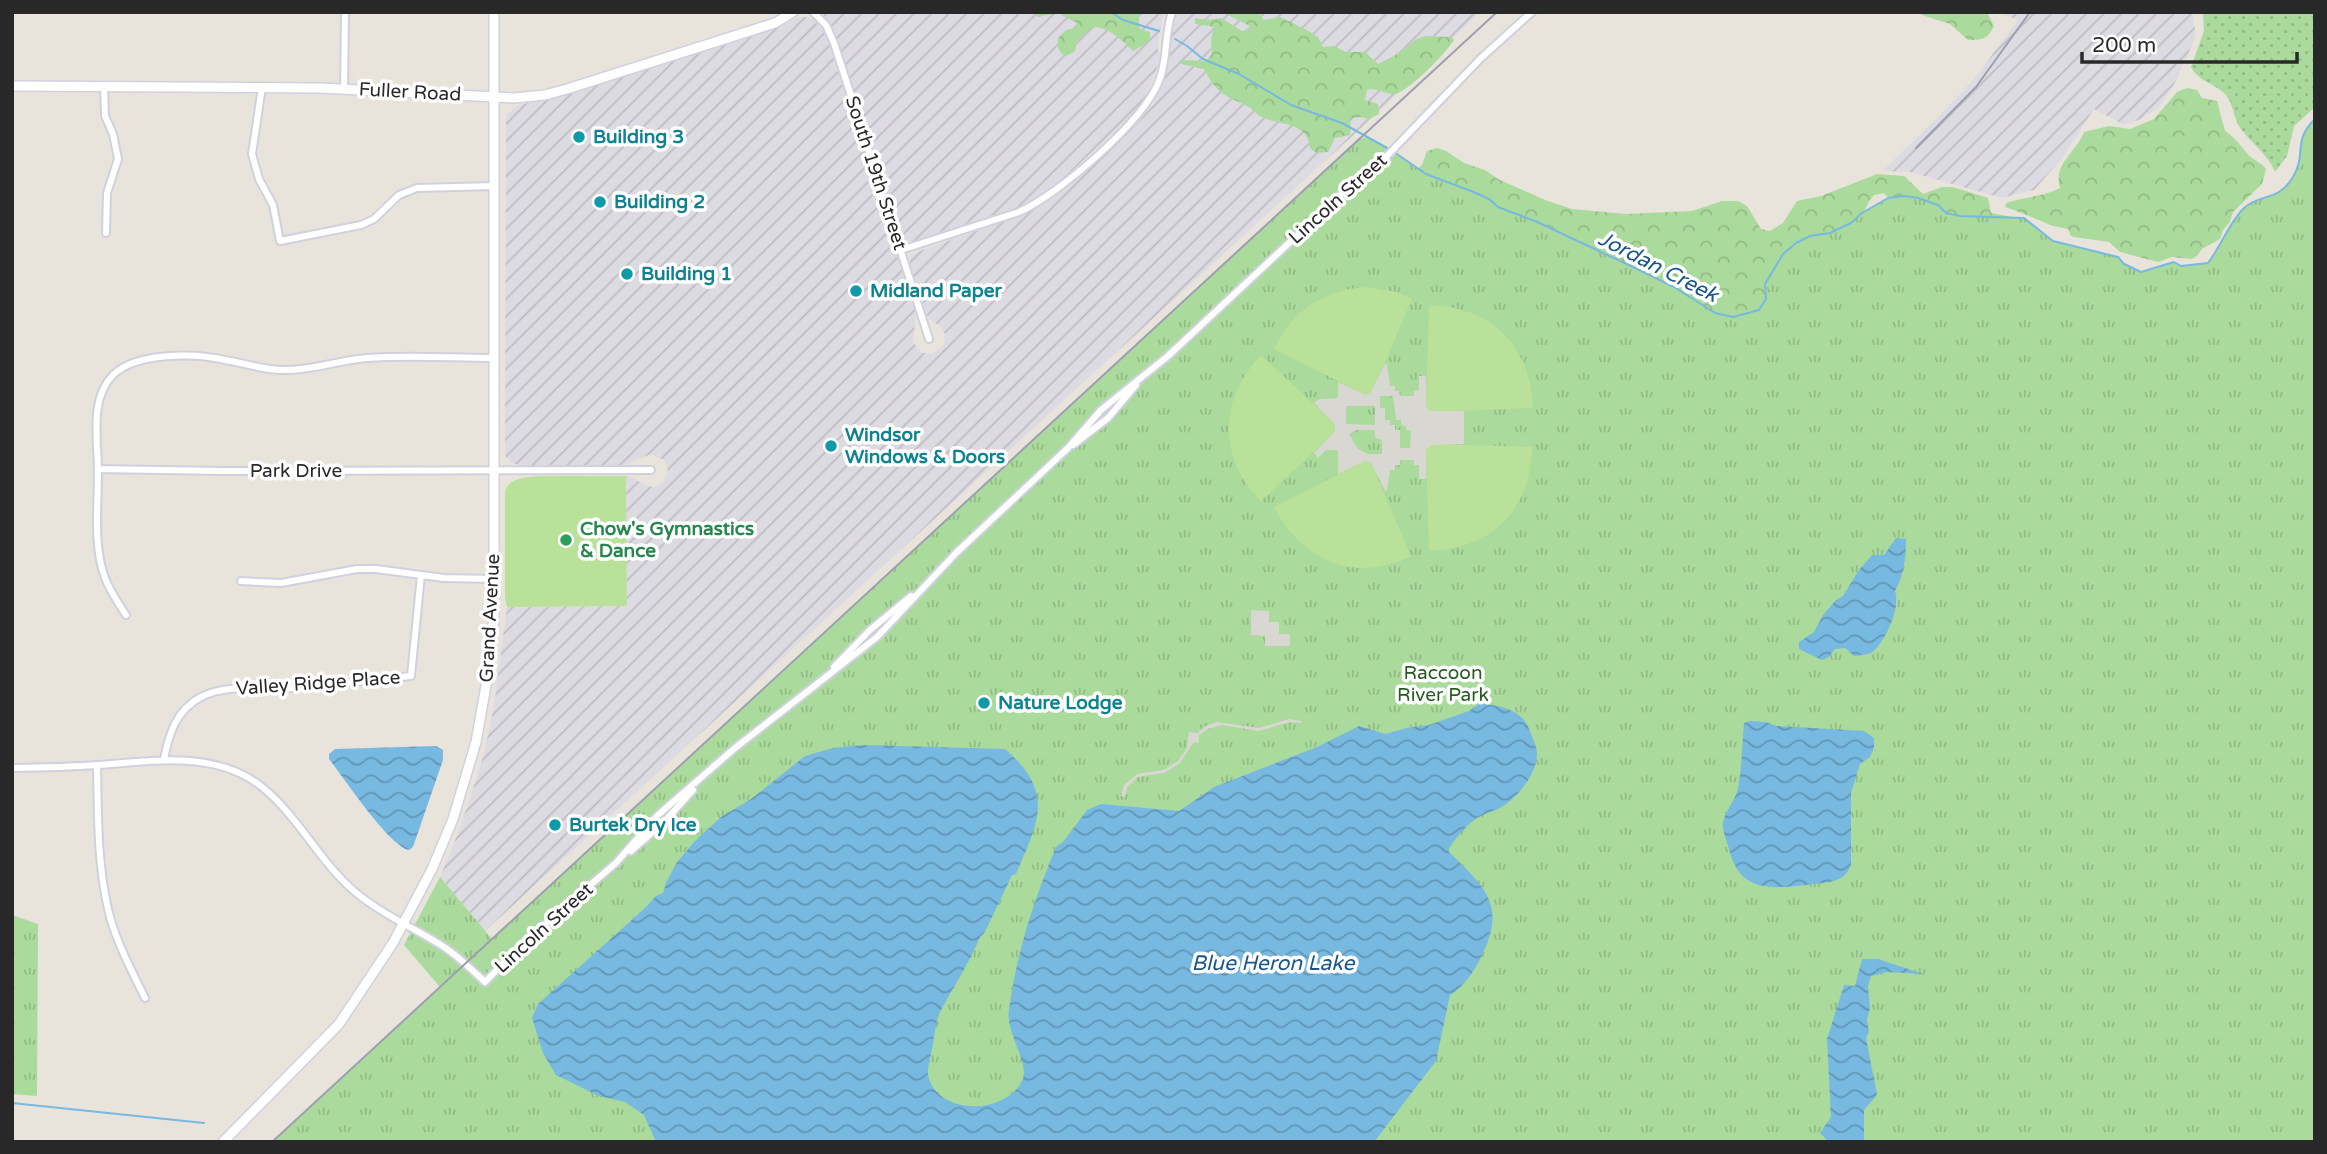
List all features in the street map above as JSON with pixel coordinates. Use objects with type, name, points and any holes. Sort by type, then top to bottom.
[{"type":"main road","name":"Grand Avenue","points":[[223,1142],[340,1024],[404,924],[432,869],[453,819],[471,762],[490,663],[495,579],[494,12]]},
{"type":"main road","name":"Fuller Road","points":[[12,86],[262,87],[531,97],[567,89],[775,23],[793,12]]},
{"type":"street","points":[[345,12],[345,89]]},
{"type":"street","name":"South 19th Street","points":[[813,12],[826,25],[834,43],[929,339]]},
{"type":"street","points":[[901,250],[1034,205],[1063,185],[1129,125],[1153,96],[1160,79],[1172,12]]},
{"type":"street","name":"Lincoln Street","points":[[404,924],[446,949],[485,982],[523,943],[615,864],[658,815],[735,748],[877,637],[931,579],[1068,448],[1101,410],[1139,381],[1350,186],[1384,159],[1481,58],[1532,12]]},
{"type":"street","points":[[104,86],[105,116],[113,134],[118,159],[107,193],[106,233]]},
{"type":"street","points":[[262,87],[252,154],[259,179],[273,205],[280,241],[361,225],[374,219],[399,195],[417,188],[494,186]]},
{"type":"street","points":[[126,615],[106,581],[100,557],[97,405],[104,386],[124,367],[153,358],[208,357],[282,370],[314,369],[365,358],[495,358]]},
{"type":"street","name":"Park Drive","points":[[98,469],[651,470]]},
{"type":"street","points":[[241,581],[281,583],[357,569],[495,579]]},
{"type":"street","name":"Valley Ridge Place","points":[[164,759],[169,735],[179,715],[193,702],[211,693],[231,689],[291,688],[411,676],[421,575]]},
{"type":"street","points":[[12,768],[164,759],[190,760],[235,772],[260,786],[289,811],[335,872],[352,889],[373,906],[404,924]]},
{"type":"street","points":[[97,765],[99,861],[108,909],[125,958],[145,998]]},
{"type":"shaded area","points":[[822,12],[1164,12],[1158,42],[1159,63],[1145,98],[1133,114],[1062,180],[1019,207],[910,242],[904,241],[901,236],[836,35]]},
{"type":"shaded area","points":[[1177,12],[1480,12],[1385,106],[485,931],[440,877],[460,828],[484,754],[494,705],[507,607],[627,606],[626,476],[654,487],[664,481],[668,470],[664,460],[651,454],[625,465],[520,466],[506,457],[506,115],[519,105],[552,98],[778,27],[796,18],[813,19],[827,37],[916,315],[913,342],[922,353],[932,354],[943,346],[945,334],[926,313],[910,263],[911,254],[1028,213],[1067,188],[1136,125],[1155,102],[1168,69]]},
{"type":"shaded area","points":[[1998,12],[2192,12],[2196,36],[2177,79],[2159,108],[2124,125],[2094,109],[2063,157],[2034,190],[2002,198],[1910,172],[1882,171],[1975,78],[2018,20]]},
{"type":"shaded area","points":[[1385,364],[1390,386],[1395,386],[1395,391],[1399,391],[1400,396],[1414,396],[1414,391],[1419,390],[1419,376],[1426,376],[1426,407],[1430,411],[1464,411],[1464,444],[1431,445],[1426,450],[1426,479],[1419,479],[1419,465],[1414,465],[1414,460],[1400,460],[1400,465],[1395,465],[1395,470],[1390,470],[1385,491],[1371,463],[1365,461],[1338,474],[1338,450],[1326,450],[1318,458],[1314,453],[1335,431],[1335,424],[1314,403],[1319,399],[1338,398],[1338,382],[1366,395],[1371,392]],"holes":[[[1380,396],[1393,396],[1396,420],[1401,420],[1401,425],[1411,431],[1410,448],[1400,448],[1400,430],[1395,430],[1395,425],[1390,425],[1390,420],[1385,420],[1385,408],[1380,408]],[[1346,406],[1375,406],[1375,425],[1346,424]],[[1356,430],[1375,430],[1375,438],[1382,440],[1382,454],[1368,454],[1358,449],[1349,434]]]},
{"type":"shaded area","points":[[1251,610],[1269,611],[1269,622],[1279,622],[1279,634],[1290,634],[1290,646],[1265,646],[1265,636],[1251,635]]},
{"type":"shaded area","points":[[1289,719],[1302,721],[1259,731],[1222,725],[1208,729],[1199,735],[1199,742],[1193,743],[1180,763],[1164,773],[1138,777],[1127,787],[1125,797],[1121,796],[1124,785],[1137,774],[1163,770],[1178,761],[1187,748],[1189,732],[1197,733],[1217,722],[1259,728]]},
{"type":"green space","points":[[1033,12],[1139,12],[1139,27],[1150,32],[1150,41],[1133,51],[1110,32],[1093,27],[1077,41],[1075,51],[1066,56],[1059,49],[1058,38],[1066,30],[1075,28],[1077,23],[1058,13],[1038,17]]},
{"type":"green space","points":[[1222,12],[1258,12],[1264,20],[1280,17],[1318,37],[1323,47],[1334,46],[1346,52],[1365,52],[1378,64],[1425,36],[1451,37],[1454,40],[1427,71],[1401,91],[1391,94],[1367,90],[1365,100],[1378,104],[1379,114],[1369,119],[1351,118],[1350,135],[1335,138],[1328,152],[1316,153],[1310,148],[1304,133],[1298,129],[1260,116],[1221,92],[1204,69],[1181,64],[1182,60],[1206,61],[1212,54],[1211,39],[1214,27],[1195,24],[1195,18],[1221,18],[1242,31],[1251,29]]},
{"type":"green space","points":[[1920,12],[1987,12],[1994,26],[1984,38],[1968,40],[1950,24]]},
{"type":"green space","points":[[2203,12],[2315,12],[2315,107],[2294,126],[2287,156],[2275,172],[2238,125],[2228,98],[2221,90],[2198,76],[2191,67],[2204,31]]},
{"type":"green space","points":[[2187,88],[2197,90],[2202,98],[2217,101],[2225,131],[2266,169],[2262,184],[2233,212],[2220,239],[2202,249],[2196,257],[2172,257],[2158,262],[2120,252],[2109,242],[2074,237],[2067,229],[2005,207],[2006,203],[2060,188],[2062,166],[2084,132],[2109,126],[2130,129],[2154,119],[2177,92]]},
{"type":"green space","name":"Raccoon River Park","points":[[2315,119],[2315,1142],[273,1142],[440,987],[404,945],[440,877],[492,939],[1357,140],[1366,137],[1380,143],[1426,174],[1489,199],[1498,207],[1535,221],[1633,267],[1674,287],[1715,313],[1733,317],[1759,310],[1766,299],[1765,284],[1783,254],[1796,243],[1810,236],[1830,233],[1851,223],[1862,213],[1888,198],[1904,196],[1938,205],[1946,213],[1960,216],[2024,218],[2053,241],[2118,257],[2124,264],[2141,272],[2174,262],[2181,266],[2208,263],[2244,208],[2275,194],[2293,177],[2304,134]]},
{"type":"green space","points":[[1437,148],[1464,163],[1485,170],[1498,179],[1572,209],[1626,214],[1692,211],[1722,201],[1738,201],[1747,206],[1761,229],[1770,231],[1783,223],[1797,201],[1821,196],[1877,174],[1904,176],[1923,194],[1942,187],[1953,187],[1988,198],[1991,213],[2012,217],[2025,225],[2026,230],[1897,207],[1884,193],[1874,195],[1854,235],[1750,372],[1410,175],[1422,165],[1427,151]]},
{"type":"green space","points":[[1364,287],[1397,292],[1412,299],[1372,392],[1366,395],[1274,349],[1290,324],[1310,305],[1335,293]]},
{"type":"green space","points":[[1429,305],[1451,307],[1471,313],[1504,334],[1524,366],[1533,408],[1431,412],[1426,407]]},
{"type":"green space","points":[[1261,355],[1335,424],[1335,432],[1261,501],[1237,466],[1229,428],[1237,390]]},
{"type":"green space","points":[[1431,444],[1532,447],[1530,469],[1516,507],[1504,522],[1472,543],[1429,551],[1426,450]]},
{"type":"green space","points":[[1365,461],[1371,463],[1411,556],[1370,568],[1350,567],[1315,554],[1299,541],[1274,507]]},
{"type":"green space","name":"Chow's Gymnastics & Dance","points":[[539,476],[626,476],[627,606],[507,607],[505,490],[515,480]]},
{"type":"green space","points":[[12,915],[38,924],[37,1096],[12,1094]]},
{"type":"water","points":[[1896,538],[1906,539],[1906,552],[1901,579],[1895,591],[1894,615],[1882,642],[1871,653],[1854,656],[1845,648],[1835,649],[1829,657],[1822,660],[1799,649],[1799,642],[1814,632],[1823,615],[1843,596],[1872,555],[1884,555]]},
{"type":"water","name":"Blue Heron Lake","points":[[1479,704],[1501,707],[1526,722],[1535,745],[1536,761],[1526,784],[1515,797],[1500,808],[1474,820],[1449,848],[1449,852],[1473,876],[1489,899],[1492,924],[1489,939],[1472,973],[1450,995],[1436,1061],[1374,1142],[656,1142],[644,1115],[625,1102],[599,1096],[556,1075],[543,1053],[532,1018],[538,1004],[656,896],[663,893],[677,862],[696,840],[721,817],[751,799],[805,756],[833,748],[863,745],[1005,749],[1021,765],[1037,793],[1036,822],[1016,874],[1012,875],[985,932],[940,1012],[928,1073],[934,1088],[944,1098],[957,1104],[986,1105],[1001,1100],[1013,1092],[1024,1074],[1011,1028],[1009,1010],[1027,927],[1056,847],[1063,842],[1087,810],[1101,804],[1179,811],[1214,787],[1317,747],[1359,726],[1386,734],[1429,725],[1469,711]]},
{"type":"water","points":[[1750,721],[1776,726],[1864,731],[1874,738],[1874,748],[1870,757],[1860,764],[1851,793],[1851,864],[1839,879],[1827,883],[1768,886],[1748,880],[1734,863],[1723,823],[1737,792],[1744,723]]},
{"type":"water","points":[[436,746],[443,750],[443,760],[413,847],[409,850],[390,837],[329,759],[329,754],[335,749]]},
{"type":"water","points":[[1862,959],[1878,959],[1923,974],[1887,972],[1871,976],[1868,986],[1869,1032],[1866,1038],[1877,1095],[1864,1110],[1864,1142],[1829,1142],[1820,1133],[1831,1117],[1827,1039],[1844,985],[1855,986]]},
{"type":"waterway","name":"Jordan Creek","points":[[1111,12],[1123,20],[1159,31]]},
{"type":"waterway","name":"Jordan Creek","points":[[1175,39],[1203,59],[1239,74],[1291,105],[1342,123],[1389,149]]},
{"type":"waterway","name":"Jordan Creek","points":[[1394,152],[1426,174],[1489,199],[1498,207],[1535,221],[1633,267],[1674,287],[1715,313],[1733,317],[1759,310],[1766,299],[1765,284],[1783,254],[1796,243],[1810,236],[1830,233],[1851,223],[1862,213],[1888,198],[1904,196],[1938,205],[1946,213],[1960,216],[2024,218],[2053,241],[2118,257],[2124,264],[2141,272],[2174,262],[2181,266],[2208,263],[2244,208],[2275,194],[2293,177],[2304,134],[2315,119]]},
{"type":"waterway","points":[[12,1103],[204,1123]]},
{"type":"railway","points":[[272,1142],[1497,12]]},
{"type":"railway","points":[[1916,148],[1976,87],[2030,12]]},
{"type":"place","name":"Building 3","points":[[579,137]]},
{"type":"place","name":"Building 2","points":[[600,202]]},
{"type":"place","name":"Building 1","points":[[627,274]]},
{"type":"place","name":"Midland Paper","points":[[856,291]]},
{"type":"place","name":"Windsor Windows & Doors","points":[[831,446]]},
{"type":"place","name":"Chow's Gymnastics & Dance","points":[[566,540]]},
{"type":"place","name":"Nature Lodge","points":[[984,703]]},
{"type":"place","name":"Burtek Dry Ice","points":[[555,825]]}]
